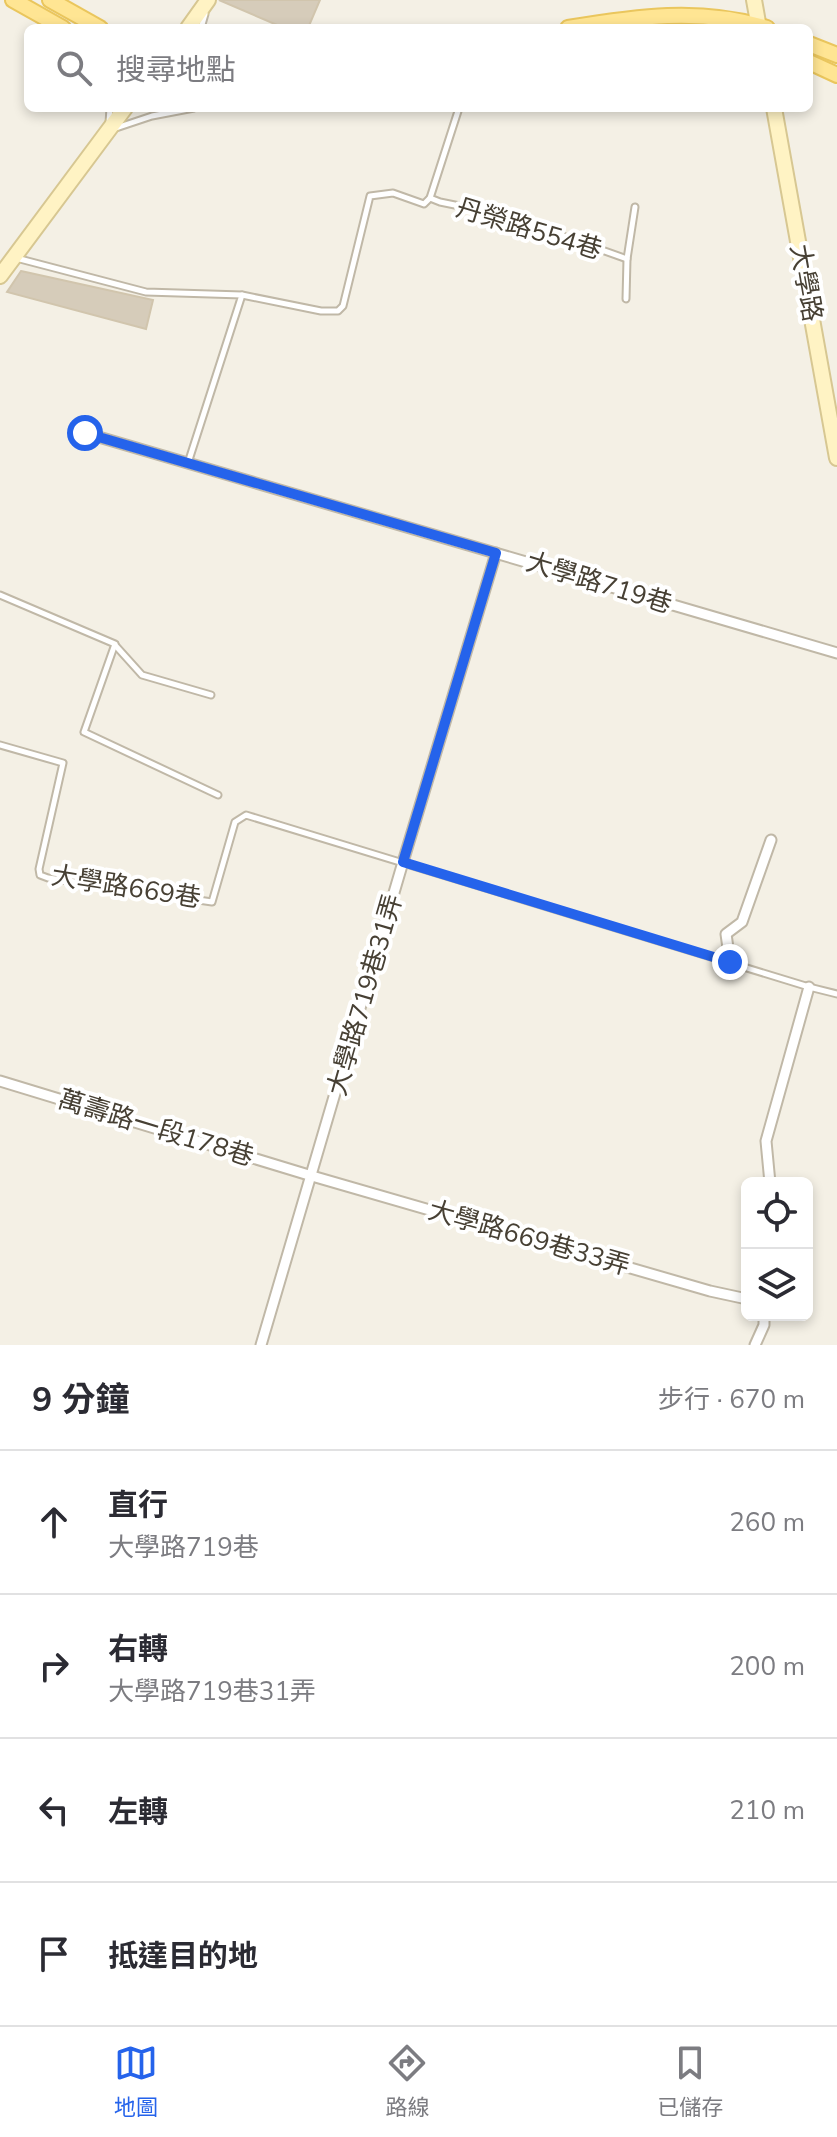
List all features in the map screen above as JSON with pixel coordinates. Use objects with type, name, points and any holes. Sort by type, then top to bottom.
[{"type":"main road","points":[[13,0],[56,24]]},
{"type":"main road","points":[[50,0],[93,24]]},
{"type":"main road","points":[[191,24],[208,0]]},
{"type":"main road","points":[[754,0],[760,24]]},
{"type":"main road","points":[[599,24],[660,16],[699,15],[746,24]]},
{"type":"main road","points":[[813,46],[837,55]]},
{"type":"main road","points":[[813,64],[837,75]]},
{"type":"main road","points":[[6,265],[122,112]]},
{"type":"main road","name":"大學路","points":[[775,112],[837,458]]},
{"type":"street","name":"大學路719巷","points":[[85,433],[837,653]]},
{"type":"street","name":"大學路719巷31弄","points":[[261,1345],[496,553]]},
{"type":"street","points":[[730,962],[726,934],[742,922],[771,840]]},
{"type":"street","points":[[769,1177],[766,1141],[809,987]]},
{"type":"street","name":"萬壽路一段178巷","points":[[0,1081],[312,1176]]},
{"type":"street","name":"大學路669巷33弄","points":[[312,1176],[741,1298]]},
{"type":"street","points":[[755,1345],[764,1321]]},
{"type":"lane","points":[[202,24],[208,0]]},
{"type":"lane","points":[[110,112],[108,130],[173,112]]},
{"type":"lane","name":"丹榮路554巷","points":[[458,112],[430,198],[504,215],[627,259]]},
{"type":"lane","points":[[6,265],[146,292],[242,295],[321,311],[338,311],[343,306],[370,196],[393,193],[424,204],[430,198]]},
{"type":"lane","points":[[626,299],[627,259],[635,207]]},
{"type":"lane","points":[[188,463],[242,295]]},
{"type":"lane","points":[[0,595],[115,644],[142,675],[211,695]]},
{"type":"lane","points":[[115,644],[84,732],[218,795]]},
{"type":"lane","name":"大學路669巷","points":[[0,745],[63,763],[39,869],[40,875],[48,878],[212,902],[235,822],[246,815],[403,862]]},
{"type":"lane","points":[[403,862],[837,994]]},
{"type":"building","points":[[219,0],[320,0],[310,24],[275,24]]},
{"type":"building","points":[[21,271],[153,300],[146,329],[7,292]]},
{"type":"route","points":[[85,433],[496,553],[403,862],[730,962]]}]
